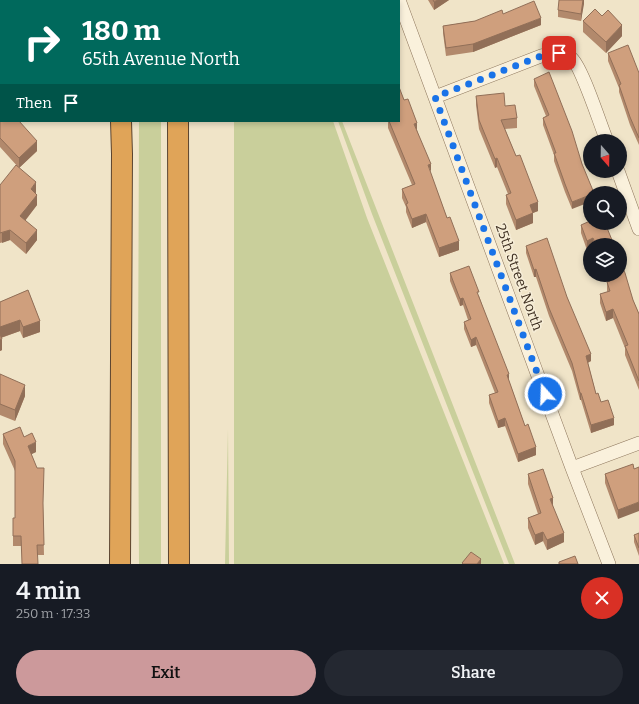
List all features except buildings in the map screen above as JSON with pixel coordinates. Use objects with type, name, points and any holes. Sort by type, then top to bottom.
[{"type":"highway","points":[[120,564],[121,122]]},
{"type":"highway","points":[[178,122],[179,564]]},
{"type":"street","name":"25th Street North","points":[[400,3],[609,564]]},
{"type":"street","points":[[435,97],[541,56],[559,53],[573,59],[581,72],[604,134]]},
{"type":"street","points":[[621,178],[639,229]]},
{"type":"street","points":[[572,468],[639,443]]},
{"type":"green space","points":[[139,122],[161,122],[161,564],[139,564]]},
{"type":"green space","points":[[234,122],[333,122],[367,218],[504,564],[234,564]]},
{"type":"green space","points":[[338,122],[342,122],[515,564],[509,564],[372,214]]},
{"type":"green space","points":[[228,429],[229,564],[225,564]]},
{"type":"route","points":[[545,394],[435,97],[541,56],[559,53]]}]
